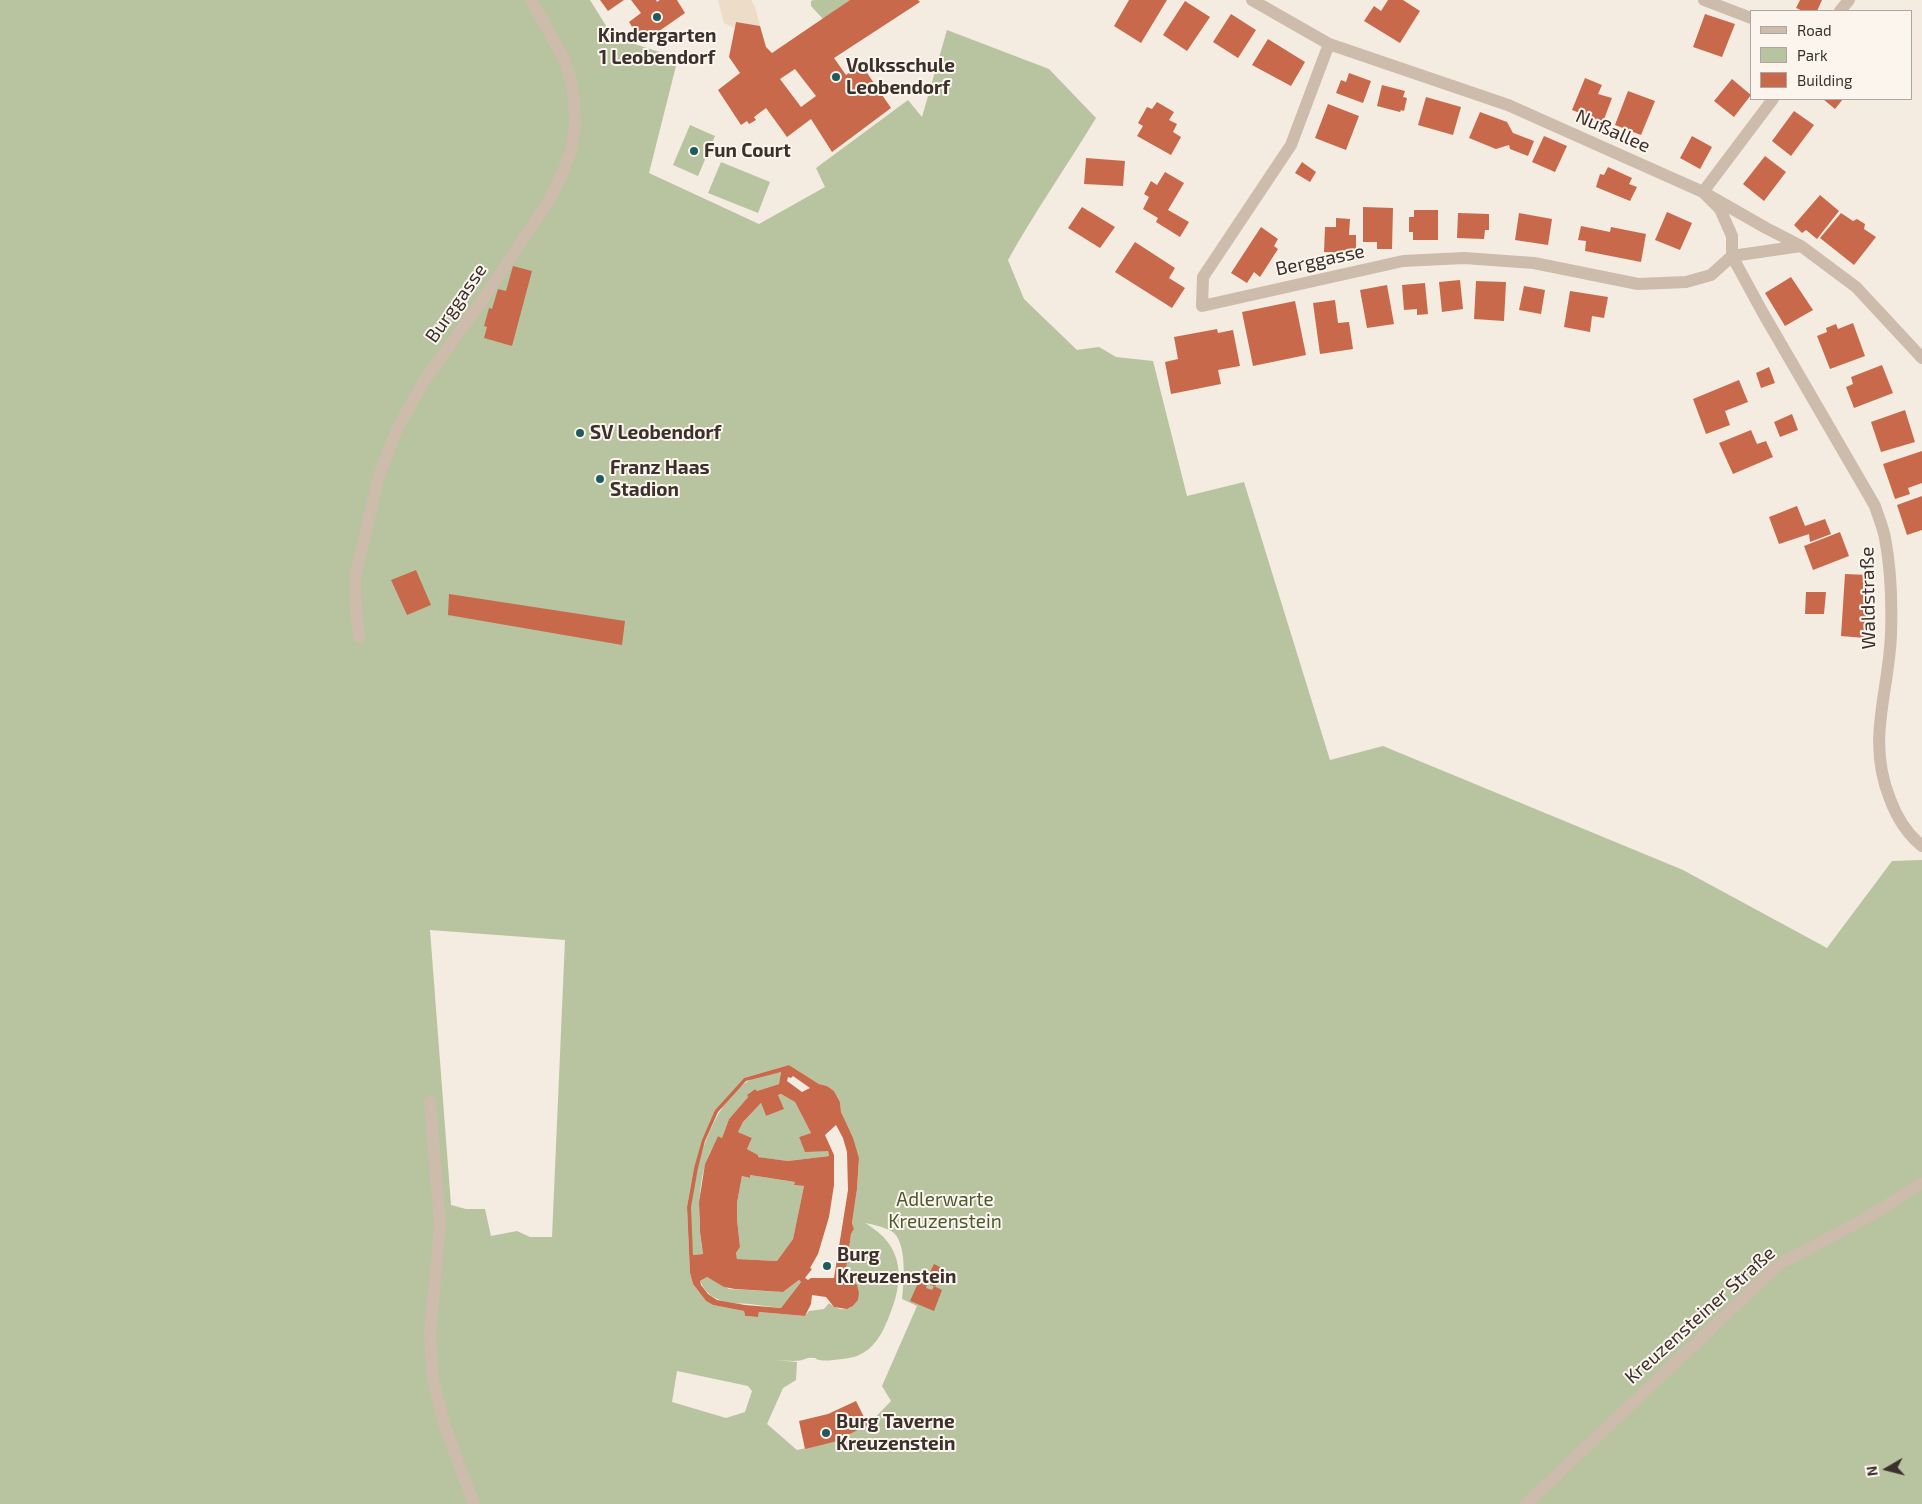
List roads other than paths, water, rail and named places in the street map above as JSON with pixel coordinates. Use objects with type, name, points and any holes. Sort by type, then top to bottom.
[{"type":"street","name":"Burggasse","points":[[358,637],[356,577],[379,476],[397,430],[424,381],[485,296],[548,202],[563,172],[571,150],[575,127],[574,100],[570,77],[563,57],[531,0]]},
{"type":"street","name":"Nußallee","points":[[1252,0],[1329,44],[1508,105],[1703,192],[1801,246],[1856,287],[1922,358]]},
{"type":"street","points":[[1704,0],[1750,18]]},
{"type":"street","points":[[1841,10],[1849,0]]},
{"type":"street","name":"Berggasse","points":[[1329,44],[1292,146],[1203,277],[1202,306],[1403,261],[1464,258],[1534,263],[1638,284],[1686,282],[1711,275],[1732,256]]},
{"type":"street","points":[[1772,100],[1703,192],[1720,209],[1732,236],[1732,256],[1801,246]]},
{"type":"street","name":"Waldstraße","points":[[1732,256],[1874,506],[1885,537],[1890,582],[1891,635],[1878,732],[1879,757],[1885,787],[1896,815],[1913,838],[1922,846]]},
{"type":"street","points":[[430,1102],[440,1224],[430,1334],[433,1379],[444,1424],[474,1504]]},
{"type":"street","name":"Kreuzensteiner Straße","points":[[1526,1504],[1778,1264],[1868,1217],[1922,1183]]},
{"type":"place","name":"Kindergarten 1 Leobendorf","points":[[657,17]]},
{"type":"place","name":"Volksschule Leobendorf","points":[[836,77]]},
{"type":"place","name":"Fun Court","points":[[694,151]]},
{"type":"place","name":"SV Leobendorf","points":[[580,433]]},
{"type":"place","name":"Franz Haas Stadion","points":[[600,479]]},
{"type":"place","name":"Burg Kreuzenstein","points":[[827,1266]]},
{"type":"place","name":"Burg Taverne Kreuzenstein","points":[[826,1433]]},
{"type":"park label","name":"Adlerwarte Kreuzenstein","points":[[945,1211]]}]
